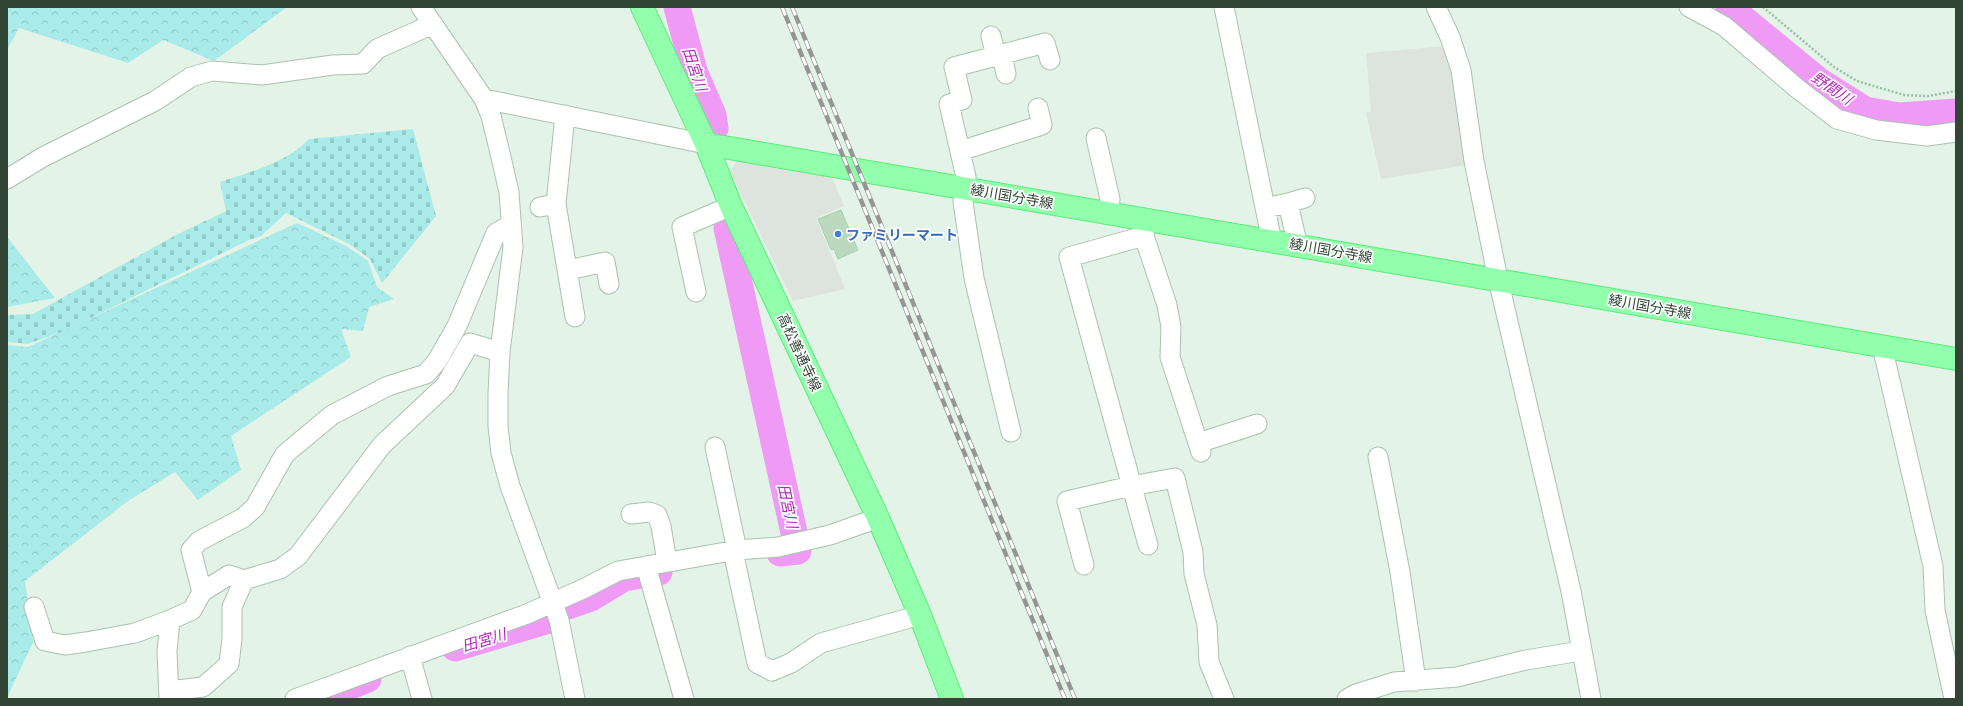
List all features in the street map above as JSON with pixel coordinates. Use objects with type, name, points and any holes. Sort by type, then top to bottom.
[{"type":"main road","name":"高松善通寺線","points":[[642,7],[706,144],[731,206],[878,518],[920,615],[952,699]]},
{"type":"main road","name":"綾川国分寺線","points":[[706,144],[1109,212],[1145,227],[1295,244],[1956,359]]},
{"type":"street","points":[[421,7],[484,99],[491,116],[508,192],[513,247],[500,352],[498,426],[501,452],[510,486],[554,602],[575,699]]},
{"type":"street","points":[[1224,7],[1266,208],[1270,240]]},
{"type":"street","points":[[1436,7],[1450,37],[1461,70],[1474,161],[1498,279],[1569,584],[1591,699]]},
{"type":"street","points":[[1689,7],[1724,26],[1798,89],[1837,119],[1876,130],[1927,136],[1956,132]]},
{"type":"street","points":[[7,179],[43,157],[155,101],[191,77],[212,71],[262,75],[332,65],[364,64],[377,49],[433,24]]},
{"type":"street","points":[[992,36],[1006,74]]},
{"type":"street","points":[[1011,432],[974,278],[963,202],[966,178],[949,104],[962,100],[954,67],[1045,44],[1050,60]]},
{"type":"street","points":[[484,99],[706,144]]},
{"type":"street","points":[[960,151],[1042,125],[1038,108]]},
{"type":"street","points":[[565,115],[548,206],[568,270],[575,317]]},
{"type":"street","points":[[1096,138],[1110,200],[1109,212]]},
{"type":"street","points":[[1266,208],[1296,201],[1295,244]]},
{"type":"street","points":[[696,292],[682,227],[731,206]]},
{"type":"street","points":[[202,592],[191,550],[199,541],[243,518],[255,507],[285,454],[332,415],[388,386],[426,374],[438,361],[457,326],[496,233],[510,225]]},
{"type":"street","points":[[1148,545],[1069,257],[1145,227],[1167,305],[1171,327],[1170,357],[1200,448],[1257,424]]},
{"type":"street","points":[[568,270],[605,262],[609,284]]},
{"type":"street","points":[[34,607],[45,641],[65,645],[135,633],[192,610],[202,592],[229,575],[244,580],[280,569],[298,556],[382,445],[445,386],[470,343],[500,352]]},
{"type":"street","points":[[1882,346],[1933,566],[1935,610],[1954,699]]},
{"type":"street","points":[[715,447],[757,662],[772,671],[791,663],[822,643],[920,615]]},
{"type":"street","points":[[1378,457],[1400,572],[1416,681]]},
{"type":"street","points":[[1084,565],[1067,501],[1131,486],[1175,478],[1193,552],[1194,574],[1207,625],[1209,662],[1224,699]]},
{"type":"street","points":[[631,514],[648,512],[657,516],[661,526],[667,562]]},
{"type":"street","points":[[295,699],[410,656],[477,633],[554,602],[618,571],[648,573],[667,562],[735,555],[778,547],[830,535],[878,518]]},
{"type":"street","points":[[648,573],[684,699]]},
{"type":"street","points":[[170,620],[167,650],[169,695],[203,687],[228,664],[232,639],[232,607],[244,580]]},
{"type":"street","points":[[1347,699],[1356,694],[1394,682],[1457,677],[1526,660],[1581,650]]},
{"type":"street","points":[[410,656],[422,699]]},
{"type":"path","points":[[1763,7],[1834,67],[1857,82],[1904,95],[1928,96],[1956,91]]},
{"type":"green space","points":[[7,7],[287,7],[214,61],[163,40],[128,63],[19,28],[7,50]]},
{"type":"green space","points":[[413,129],[436,216],[382,283],[370,259],[349,244],[286,213],[261,236],[249,240],[62,332],[27,344],[7,342],[7,315],[33,314],[176,235],[226,211],[220,182],[279,161],[309,139]]},
{"type":"green space","points":[[297,223],[346,246],[368,261],[377,287],[394,299],[369,307],[363,331],[341,329],[351,357],[231,436],[241,470],[198,500],[175,472],[128,501],[25,581],[33,642],[7,698],[7,345],[28,347]]},
{"type":"green space","points":[[7,237],[55,298],[7,307]]},
{"type":"shaded area","points":[[1447,46],[1468,165],[1381,179],[1366,113],[1371,111],[1366,53]]},
{"type":"shaded area","points":[[740,157],[831,175],[844,206],[816,218],[845,289],[793,301],[730,171]]},
{"type":"building","name":"ファミリーマート","points":[[841,210],[858,250],[838,259],[834,249],[831,250],[818,219]]},
{"type":"waterway","name":"田宮川","points":[[677,7],[694,71],[713,115],[715,129]]},
{"type":"waterway","name":"野間川","points":[[1729,7],[1819,81],[1865,110],[1899,116],[1956,112]]},
{"type":"waterway","name":"田宮川","points":[[727,228],[798,551],[780,553]]},
{"type":"waterway","name":"田宮川","points":[[568,606],[591,598],[624,578],[659,572]]},
{"type":"waterway","name":"田宮川","points":[[455,648],[549,620]]},
{"type":"waterway","name":"田宮川","points":[[329,699],[338,691],[368,679]]},
{"type":"railway","points":[[782,7],[1065,699]]},
{"type":"railway","points":[[792,7],[1075,699]]},
{"type":"place","name":"ファミリーマート","points":[[838,234]]}]
